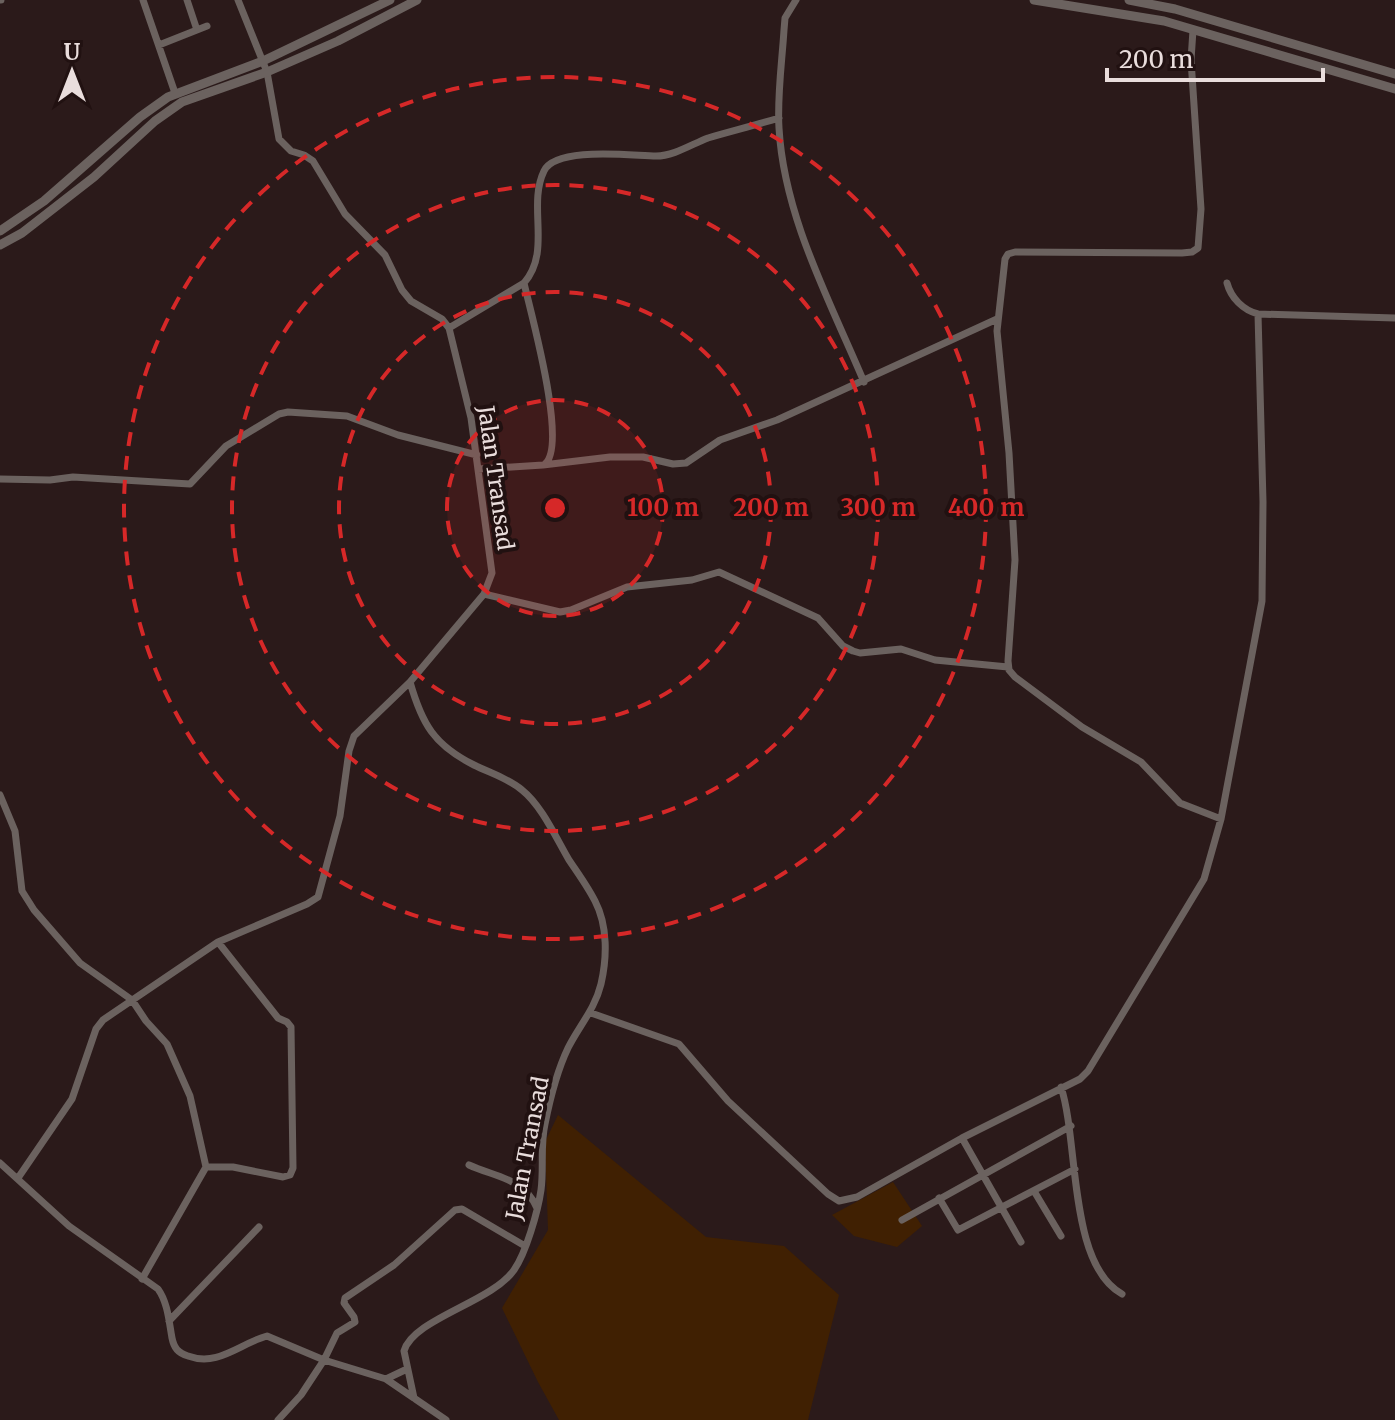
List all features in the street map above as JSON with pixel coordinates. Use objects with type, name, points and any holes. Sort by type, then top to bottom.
[{"type":"street","points":[[143,0],[175,93]]},
{"type":"street","points":[[187,0],[197,30]]},
{"type":"street","points":[[238,0],[267,72],[279,139],[283,145],[313,161],[345,214],[385,255],[402,290],[411,301],[442,319],[449,328],[524,283],[537,262],[539,194],[544,171],[550,163],[565,157],[613,153],[662,156],[779,118]]},
{"type":"street","points":[[0,231],[44,201],[140,117],[175,93],[263,61],[390,0]]},
{"type":"street","points":[[0,245],[22,233],[94,177],[155,121],[182,102],[267,72],[338,41],[417,0]]},
{"type":"street","points":[[796,0],[785,18],[779,118],[781,141],[794,209],[864,382]]},
{"type":"street","points":[[1034,0],[1151,18],[1395,89]]},
{"type":"street","points":[[1129,0],[1175,9],[1395,74]]},
{"type":"street","points":[[159,45],[207,26]]},
{"type":"street","points":[[1193,30],[1191,60],[1201,209],[1198,248],[1182,253],[1008,254],[997,319],[1015,560],[1008,667],[1015,677],[1082,727],[1141,762],[1180,803],[1221,819]]},
{"type":"street","points":[[44,201],[50,210]]},
{"type":"street","points":[[524,283],[553,420],[553,452],[543,465]]},
{"type":"street","points":[[1227,283],[1240,305],[1258,314],[1395,318]]},
{"type":"street","points":[[591,1013],[679,1044],[728,1101],[839,1201],[857,1197],[962,1138],[1080,1079],[1088,1071],[1199,889],[1221,819],[1262,601],[1258,314]]},
{"type":"street","points":[[478,469],[621,457],[686,463],[720,440],[777,420],[864,382],[997,319]]},
{"type":"street","name":"Jalan Transad","points":[[449,328],[477,455],[492,573],[484,594]]},
{"type":"street","points":[[0,479],[73,477],[190,484],[230,443],[279,414],[288,412],[347,416],[398,435],[477,455]]},
{"type":"street","points":[[18,1178],[72,1099],[98,1024],[218,942],[318,897],[340,816],[354,736],[410,682],[484,594],[560,612],[627,587],[692,580],[723,572],[818,618],[843,646],[853,651],[901,649],[935,660],[1008,667]]},
{"type":"street","name":"Jalan Transad","points":[[410,682],[419,714],[429,732],[471,764],[524,791],[537,807],[595,901],[601,917],[606,956],[601,985],[591,1013],[568,1048],[558,1073],[543,1135],[541,1189],[525,1246],[515,1269],[507,1278],[413,1336],[404,1351],[414,1398]]},
{"type":"street","points":[[0,795],[15,831],[22,891],[34,910],[80,963],[132,1000],[167,1044],[190,1096],[206,1167],[142,1279]]},
{"type":"street","points":[[206,1167],[233,1167],[283,1177],[290,1175],[293,1168],[291,1027],[278,1018],[218,942]]},
{"type":"street","points":[[1061,1087],[1071,1126],[1084,1231],[1093,1264],[1107,1284],[1122,1294]]},
{"type":"street","points":[[902,1220],[1071,1126]]},
{"type":"street","points":[[962,1138],[1021,1242]]},
{"type":"street","points":[[0,1163],[69,1226],[161,1293],[173,1346],[189,1357],[219,1358],[267,1336],[324,1360],[386,1379],[446,1420]]},
{"type":"street","points":[[469,1165],[504,1177],[526,1189],[537,1208]]},
{"type":"street","points":[[939,1198],[957,1230],[1075,1169]]},
{"type":"street","points":[[1034,1191],[1061,1236]]},
{"type":"street","points":[[278,1420],[301,1395],[337,1333],[355,1322],[344,1303],[345,1298],[394,1265],[455,1210],[462,1209],[525,1246]]},
{"type":"street","points":[[169,1321],[259,1227]]},
{"type":"street","points":[[386,1379],[407,1369]]},
{"type":"shaded area","points":[[558,1115],[706,1237],[784,1246],[839,1295],[808,1420],[559,1420],[502,1308],[548,1230],[545,1142]]},
{"type":"shaded area","points":[[893,1182],[922,1226],[897,1247],[854,1236],[832,1215]]}]
